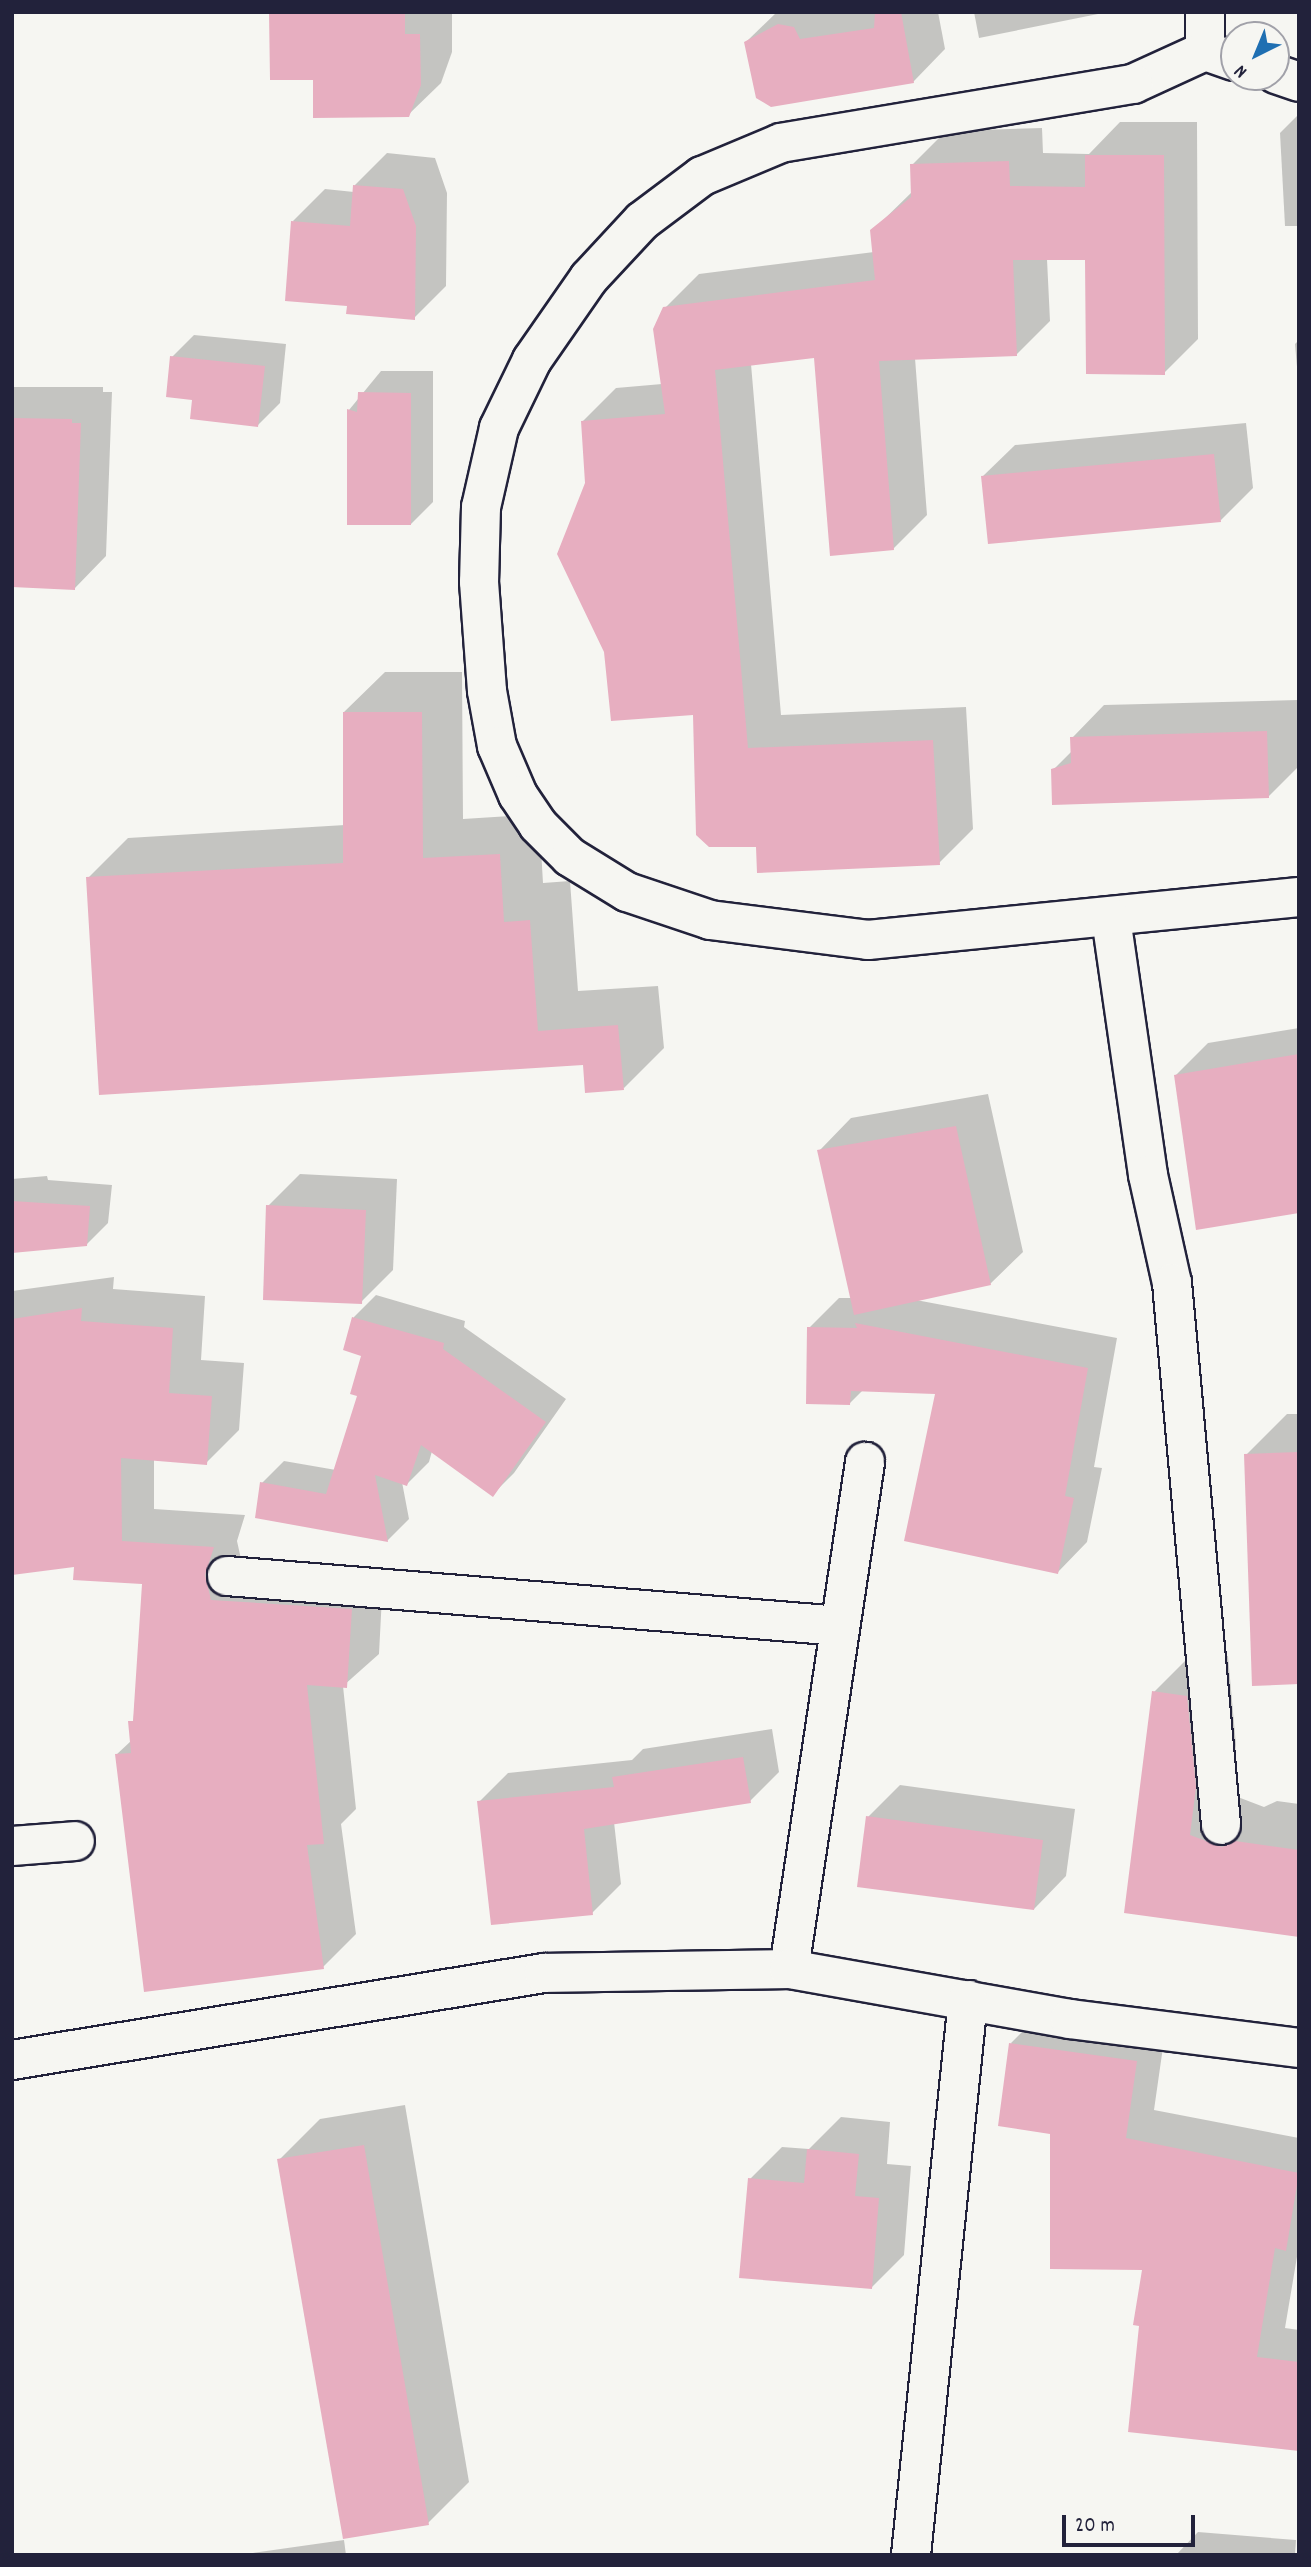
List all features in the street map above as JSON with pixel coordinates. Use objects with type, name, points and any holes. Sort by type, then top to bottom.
[{"type":"street","points":[[1205,12],[1219,56],[1133,84],[781,143],[702,176],[642,221],[589,278],[532,360],[499,428],[481,507],[479,582],[487,691],[497,746],[518,795],[538,825],[570,857],[627,892],[710,920],[805,935],[868,940],[928,937],[1299,897]]},
{"type":"street","points":[[1111,918],[1148,1175],[1171,1283],[1221,1825]]},
{"type":"street","points":[[789,1969],[865,1462]]},
{"type":"street","points":[[227,1576],[840,1626]]},
{"type":"street","points":[[12,1846],[75,1842]]},
{"type":"street","points":[[12,2060],[544,1973],[789,1969],[1070,2019],[1299,2048]]},
{"type":"street","points":[[911,2555],[968,2000]]},
{"type":"building","points":[[269,12],[405,12],[405,34],[420,34],[421,85],[409,117],[313,118],[313,80],[270,80]]},
{"type":"building","points":[[875,12],[901,12],[914,83],[771,107],[756,98],[744,42],[778,24],[794,27],[800,39],[874,28]]},
{"type":"building","points":[[1085,155],[1164,155],[1165,375],[1086,374],[1085,260],[1013,260],[1017,356],[879,361],[894,550],[830,556],[814,358],[715,370],[748,748],[933,740],[940,865],[757,873],[756,847],[709,847],[696,835],[693,715],[611,721],[604,652],[557,554],[585,483],[581,421],[665,414],[653,329],[663,307],[875,280],[870,230],[911,197],[910,164],[1009,161],[1010,186],[1085,187]]},
{"type":"building","points":[[353,185],[403,189],[416,226],[415,320],[346,314],[347,306],[285,301],[291,221],[350,226]]},
{"type":"building","points":[[170,356],[265,366],[258,427],[190,419],[192,400],[166,397]]},
{"type":"building","points":[[358,392],[411,393],[411,525],[347,525],[347,409],[357,412]]},
{"type":"building","points":[[12,418],[72,419],[72,423],[81,423],[75,590],[12,587]]},
{"type":"building","points":[[1214,454],[1221,522],[988,544],[981,476]]},
{"type":"building","points":[[343,712],[422,712],[423,858],[500,854],[504,922],[530,920],[538,1031],[618,1025],[624,1090],[585,1093],[583,1065],[99,1095],[86,877],[343,863]]},
{"type":"building","points":[[1267,731],[1269,798],[1052,805],[1051,769],[1071,763],[1070,737]]},
{"type":"building","points":[[1299,1054],[1299,1213],[1196,1230],[1174,1075]]},
{"type":"building","points":[[956,1126],[991,1285],[854,1315],[817,1150]]},
{"type":"building","points":[[12,1201],[90,1206],[87,1246],[12,1253]]},
{"type":"building","points":[[266,1205],[366,1210],[362,1304],[263,1300]]},
{"type":"building","points":[[82,1308],[81,1321],[173,1328],[169,1393],[212,1396],[207,1465],[121,1458],[122,1541],[214,1547],[205,1575],[211,1600],[352,1609],[347,1688],[307,1685],[324,1844],[307,1845],[324,1969],[144,1992],[115,1754],[131,1753],[128,1721],[133,1721],[142,1584],[73,1580],[74,1567],[12,1575],[12,1319]]},
{"type":"building","points":[[352,1317],[444,1343],[443,1349],[546,1422],[493,1497],[421,1445],[407,1486],[375,1475],[388,1542],[255,1518],[260,1482],[326,1494],[357,1396],[350,1394],[361,1356],[343,1350]]},
{"type":"building","points":[[855,1323],[1088,1368],[1065,1496],[1074,1498],[1058,1574],[904,1541],[935,1394],[851,1391],[850,1405],[806,1404],[807,1327],[857,1328]]},
{"type":"building","points":[[1299,1452],[1299,1684],[1252,1686],[1244,1454]]},
{"type":"building","points":[[1152,1691],[1187,1696],[1196,1787],[1190,1835],[1222,1847],[1235,1841],[1299,1850],[1299,1937],[1124,1913]]},
{"type":"building","points":[[743,1757],[751,1803],[584,1829],[593,1915],[491,1925],[477,1801],[614,1787],[612,1777]]},
{"type":"building","points":[[866,1816],[1043,1840],[1034,1910],[857,1887]]},
{"type":"building","points":[[1009,2043],[1137,2061],[1126,2138],[1299,2173],[1286,2251],[1275,2248],[1257,2357],[1299,2362],[1299,2451],[1128,2432],[1139,2326],[1133,2325],[1142,2270],[1050,2269],[1050,2134],[998,2126]]},
{"type":"building","points":[[364,2145],[429,2525],[343,2539],[277,2159]]},
{"type":"building","points":[[807,2149],[859,2154],[855,2196],[879,2198],[872,2289],[739,2278],[748,2178],[804,2183]]}]
